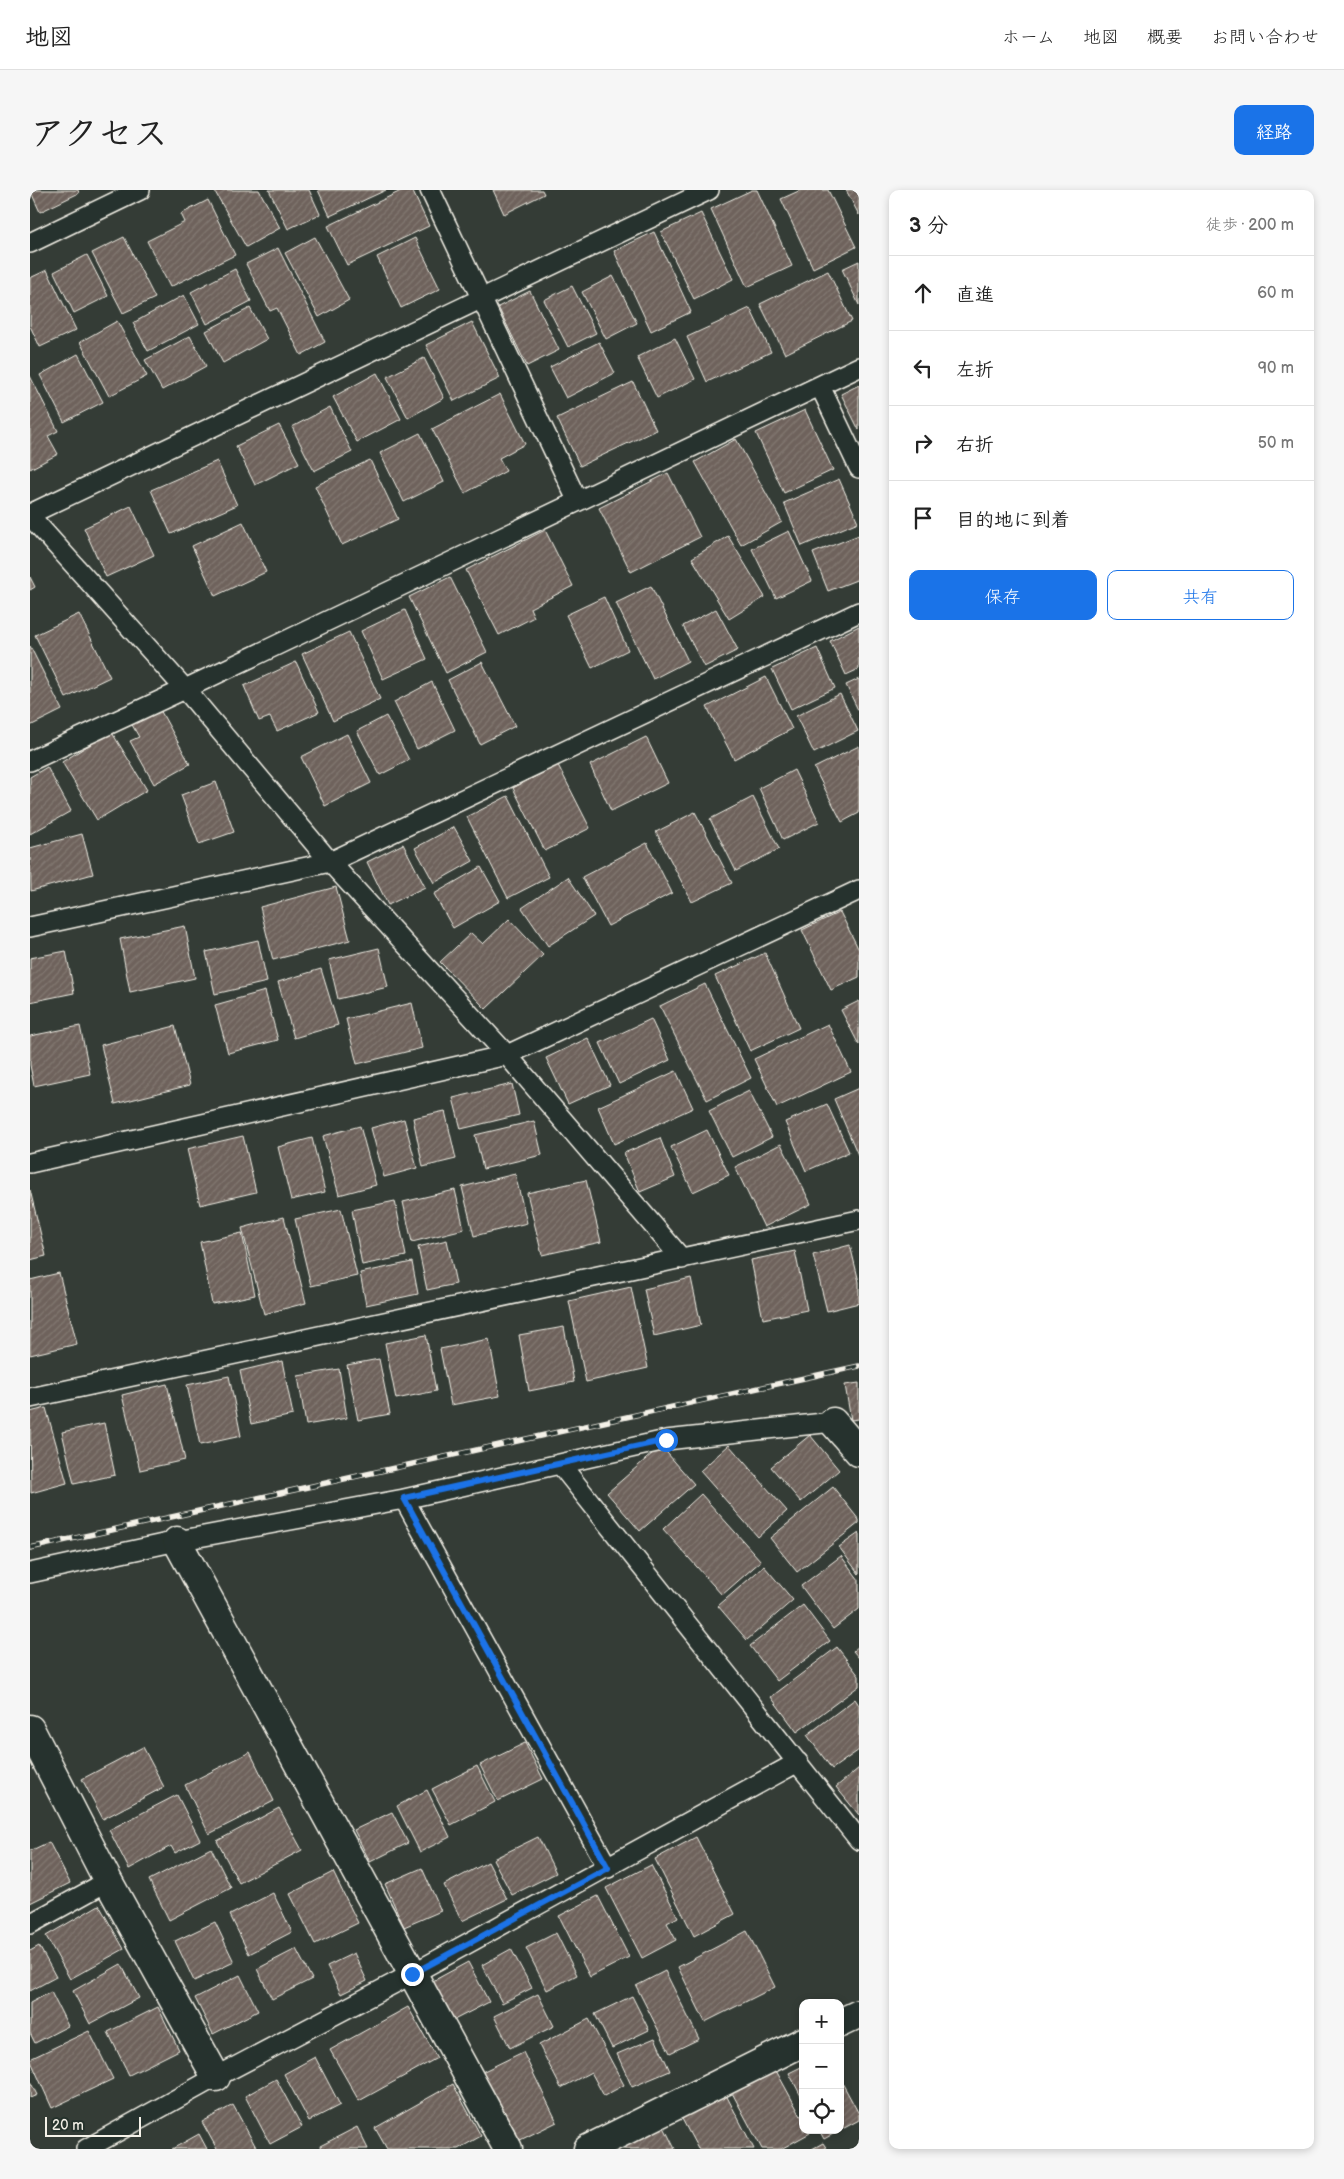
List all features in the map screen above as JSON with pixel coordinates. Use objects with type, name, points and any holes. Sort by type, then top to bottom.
[{"type":"street","points":[[833,1422],[859,1452]]},
{"type":"street","points":[[177,1541],[508,2149]]},
{"type":"street","points":[[30,1729],[108,1882],[216,2076]]},
{"type":"street","points":[[844,2021],[859,2014]]},
{"type":"street","points":[[588,2149],[799,2044]]},
{"type":"lane","points":[[30,243],[140,190]]},
{"type":"lane","points":[[430,190],[577,500]]},
{"type":"lane","points":[[682,1259],[507,1055],[330,862],[185,689],[30,515],[709,190]]},
{"type":"lane","points":[[30,761],[185,689],[577,500],[859,367]]},
{"type":"lane","points":[[820,386],[859,468]]},
{"type":"lane","points":[[30,927],[330,862],[859,612]]},
{"type":"lane","points":[[30,1163],[507,1055],[859,890]]},
{"type":"lane","points":[[30,1398],[859,1220]]},
{"type":"lane","points":[[30,1574],[177,1541],[404,1498],[666,1440],[833,1422]]},
{"type":"lane","points":[[560,1464],[859,1840]]},
{"type":"lane","points":[[404,1498],[608,1868]]},
{"type":"lane","points":[[86,2149],[216,2076],[412,1974],[608,1868],[798,1762]]},
{"type":"lane","points":[[30,1924],[108,1882]]},
{"type":"building","points":[[30,190],[78,190],[79,193],[40,212]]},
{"type":"building","points":[[214,190],[259,190],[280,228],[246,247]]},
{"type":"building","points":[[269,190],[309,190],[320,214],[288,229]]},
{"type":"building","points":[[318,190],[386,190],[330,216]]},
{"type":"building","points":[[403,190],[412,190],[429,226],[347,265],[328,226]]},
{"type":"building","points":[[493,190],[542,190],[544,194],[504,214]]},
{"type":"building","points":[[752,190],[757,190],[792,266],[747,287],[711,209]]},
{"type":"building","points":[[801,190],[828,190],[856,247],[813,268],[781,199]]},
{"type":"building","points":[[846,190],[859,190],[859,215]]},
{"type":"building","points":[[208,200],[235,255],[170,287],[147,241],[185,222],[181,214]]},
{"type":"building","points":[[701,213],[733,279],[694,299],[661,232]]},
{"type":"building","points":[[654,232],[691,312],[651,331],[614,251]]},
{"type":"building","points":[[124,237],[155,298],[123,313],[92,253]]},
{"type":"building","points":[[315,237],[349,300],[319,317],[285,253]]},
{"type":"building","points":[[415,238],[440,289],[401,308],[377,257]]},
{"type":"building","points":[[278,248],[325,342],[301,355],[277,308],[270,311],[246,264]]},
{"type":"building","points":[[87,255],[108,296],[74,313],[54,272]]},
{"type":"building","points":[[859,261],[859,305],[842,269]]},
{"type":"building","points":[[235,269],[251,301],[207,324],[191,292]]},
{"type":"building","points":[[47,270],[76,330],[40,347],[30,326],[30,278]]},
{"type":"building","points":[[828,271],[852,321],[785,354],[760,304]]},
{"type":"building","points":[[613,276],[637,323],[606,339],[582,292]]},
{"type":"building","points":[[572,286],[596,333],[568,347],[544,300]]},
{"type":"building","points":[[530,291],[559,350],[527,366],[498,307]]},
{"type":"building","points":[[184,295],[199,324],[148,351],[133,323]]},
{"type":"building","points":[[250,308],[267,339],[223,363],[206,331]]},
{"type":"building","points":[[750,308],[771,352],[707,382],[687,337]]},
{"type":"building","points":[[117,321],[147,376],[109,396],[80,342]]},
{"type":"building","points":[[472,322],[500,378],[454,401],[426,345]]},
{"type":"building","points":[[190,336],[206,366],[162,390],[145,360]]},
{"type":"building","points":[[675,338],[695,379],[657,398],[637,357]]},
{"type":"building","points":[[599,342],[615,373],[566,398],[550,367]]},
{"type":"building","points":[[78,354],[103,402],[64,422],[40,375]]},
{"type":"building","points":[[424,358],[444,398],[408,418],[387,377]]},
{"type":"building","points":[[377,373],[401,419],[357,442],[333,397]]},
{"type":"building","points":[[30,376],[58,431],[48,436],[58,454],[30,469]]},
{"type":"building","points":[[633,382],[656,430],[580,466],[557,418]]},
{"type":"building","points":[[859,385],[859,430],[841,394]]},
{"type":"building","points":[[500,394],[525,444],[499,458],[506,471],[465,493],[432,429]]},
{"type":"building","points":[[330,407],[352,452],[314,471],[292,427]]},
{"type":"building","points":[[805,410],[833,470],[784,493],[756,433]]},
{"type":"building","points":[[279,425],[299,463],[255,485],[236,446]]},
{"type":"building","points":[[420,433],[444,482],[404,502],[380,453]]},
{"type":"building","points":[[736,439],[782,522],[741,545],[695,462]]},
{"type":"building","points":[[370,460],[398,519],[342,545],[315,486]]},
{"type":"building","points":[[217,461],[237,505],[171,534],[151,490]]},
{"type":"building","points":[[668,473],[700,537],[631,572],[599,508]]},
{"type":"building","points":[[839,479],[858,522],[802,546],[784,503]]},
{"type":"building","points":[[131,506],[154,555],[106,577],[84,528]]},
{"type":"building","points":[[243,522],[266,572],[215,596],[192,546]]},
{"type":"building","points":[[545,530],[573,586],[530,608],[534,617],[499,635],[466,570]]},
{"type":"building","points":[[789,531],[812,581],[776,598],[752,549]]},
{"type":"building","points":[[859,535],[859,579],[828,591],[813,553]]},
{"type":"building","points":[[728,536],[765,597],[729,619],[692,558]]},
{"type":"building","points":[[30,577],[35,587],[30,590]]},
{"type":"building","points":[[450,577],[487,652],[446,673],[409,597]]},
{"type":"building","points":[[651,586],[688,661],[653,679],[616,603]]},
{"type":"building","points":[[604,597],[628,650],[592,668],[566,615]]},
{"type":"building","points":[[716,609],[738,650],[704,667],[683,626]]},
{"type":"building","points":[[405,610],[427,659],[383,679],[361,631]]},
{"type":"building","points":[[79,614],[110,677],[66,698],[35,635]]},
{"type":"building","points":[[859,626],[859,669],[846,675],[830,641]]},
{"type":"building","points":[[349,632],[380,699],[333,721],[302,654]]},
{"type":"building","points":[[30,646],[62,710],[30,726]]},
{"type":"building","points":[[817,648],[835,688],[791,709],[772,669]]},
{"type":"building","points":[[296,662],[319,712],[277,731],[270,717],[259,721],[244,686]]},
{"type":"building","points":[[482,662],[515,726],[480,744],[448,680]]},
{"type":"building","points":[[766,677],[792,729],[734,759],[707,707]]},
{"type":"building","points":[[859,679],[859,712],[846,685]]},
{"type":"building","points":[[432,682],[455,730],[417,749],[394,702]]},
{"type":"building","points":[[840,694],[858,731],[814,753],[796,716]]},
{"type":"building","points":[[159,708],[190,764],[154,784],[130,741],[139,737],[131,723]]},
{"type":"building","points":[[386,716],[409,760],[380,775],[357,731]]},
{"type":"building","points":[[111,731],[147,790],[97,820],[62,762]]},
{"type":"building","points":[[347,734],[371,783],[325,806],[301,757]]},
{"type":"building","points":[[646,737],[668,783],[611,811],[590,765]]},
{"type":"building","points":[[859,746],[859,813],[842,822],[814,768]]},
{"type":"building","points":[[558,765],[590,828],[545,851],[513,788]]},
{"type":"building","points":[[47,767],[71,811],[30,834],[30,777]]},
{"type":"building","points":[[794,770],[819,822],[783,840],[759,788]]},
{"type":"building","points":[[216,782],[234,832],[199,844],[181,795]]},
{"type":"building","points":[[508,796],[549,877],[508,898],[467,817]]},
{"type":"building","points":[[753,797],[779,849],[736,871],[710,819]]},
{"type":"building","points":[[695,812],[732,883],[692,902],[656,832]]},
{"type":"building","points":[[454,827],[473,861],[434,883],[415,848]]},
{"type":"building","points":[[82,834],[93,874],[31,891],[30,848]]},
{"type":"building","points":[[647,843],[672,893],[608,926],[582,877]]},
{"type":"building","points":[[403,844],[425,887],[388,905],[367,862]]},
{"type":"building","points":[[481,867],[500,901],[453,928],[434,894]]},
{"type":"building","points":[[568,877],[594,916],[548,946],[522,908]]},
{"type":"building","points":[[336,887],[350,940],[273,960],[260,907]]},
{"type":"building","points":[[840,912],[859,950],[859,977],[831,990],[802,930]]},
{"type":"building","points":[[509,919],[543,955],[486,1009],[440,962],[471,933],[483,944]]},
{"type":"building","points":[[185,926],[195,978],[130,992],[120,939]]},
{"type":"building","points":[[258,940],[267,982],[215,994],[206,952]]},
{"type":"building","points":[[379,948],[388,987],[338,999],[329,960]]},
{"type":"building","points":[[66,951],[74,993],[30,1002],[30,958]]},
{"type":"building","points":[[765,953],[799,1028],[750,1051],[715,976]]},
{"type":"building","points":[[321,969],[338,1025],[294,1038],[278,982]]},
{"type":"building","points":[[705,984],[751,1078],[707,1100],[660,1006]]},
{"type":"building","points":[[265,991],[278,1040],[228,1053],[215,1005]]},
{"type":"building","points":[[859,1001],[859,1045],[841,1010]]},
{"type":"building","points":[[412,1003],[422,1048],[357,1064],[346,1019]]},
{"type":"building","points":[[651,1019],[670,1060],[619,1084],[600,1043]]},
{"type":"building","points":[[828,1024],[851,1072],[777,1107],[754,1059]]},
{"type":"building","points":[[80,1026],[90,1074],[34,1086],[30,1065],[30,1036]]},
{"type":"building","points":[[175,1026],[190,1085],[115,1104],[101,1045]]},
{"type":"building","points":[[588,1038],[610,1085],[568,1104],[546,1058]]},
{"type":"building","points":[[676,1071],[693,1108],[614,1144],[598,1107]]},
{"type":"building","points":[[512,1084],[519,1115],[461,1129],[453,1098]]},
{"type":"building","points":[[859,1088],[859,1155],[858,1155],[834,1099]]},
{"type":"building","points":[[749,1091],[772,1137],[732,1157],[709,1111]]},
{"type":"building","points":[[827,1104],[849,1152],[806,1171],[785,1122]]},
{"type":"building","points":[[445,1111],[456,1159],[423,1167],[413,1118]]},
{"type":"building","points":[[404,1119],[417,1168],[384,1177],[371,1128]]},
{"type":"building","points":[[534,1121],[542,1155],[483,1169],[475,1135]]},
{"type":"building","points":[[360,1126],[376,1185],[339,1195],[323,1136]]},
{"type":"building","points":[[707,1130],[729,1175],[693,1192],[671,1147]]},
{"type":"building","points":[[243,1136],[256,1192],[200,1205],[187,1149]]},
{"type":"building","points":[[312,1138],[325,1192],[291,1200],[278,1147]]},
{"type":"building","points":[[660,1138],[675,1177],[640,1192],[624,1153]]},
{"type":"building","points":[[781,1144],[811,1204],[764,1227],[735,1167]]},
{"type":"building","points":[[515,1174],[527,1223],[474,1236],[462,1187]]},
{"type":"building","points":[[586,1180],[601,1242],[542,1255],[527,1193]]},
{"type":"building","points":[[30,1190],[46,1256],[30,1260]]},
{"type":"building","points":[[455,1190],[464,1229],[412,1242],[403,1202]]},
{"type":"building","points":[[395,1201],[406,1256],[362,1265],[352,1210]]},
{"type":"building","points":[[341,1209],[357,1276],[311,1286],[295,1219]]},
{"type":"building","points":[[284,1217],[306,1303],[264,1314],[242,1228]]},
{"type":"building","points":[[242,1233],[255,1295],[212,1304],[200,1242]]},
{"type":"building","points":[[447,1240],[456,1284],[427,1290],[418,1247]]},
{"type":"building","points":[[850,1245],[859,1282],[859,1303],[827,1311],[813,1255]]},
{"type":"building","points":[[795,1251],[807,1310],[763,1319],[751,1260]]},
{"type":"building","points":[[412,1262],[418,1294],[366,1305],[360,1273]]},
{"type":"building","points":[[59,1273],[77,1344],[30,1355],[30,1280]]},
{"type":"building","points":[[691,1278],[701,1325],[654,1336],[644,1289]]},
{"type":"building","points":[[631,1287],[648,1368],[586,1382],[569,1301]]},
{"type":"building","points":[[564,1327],[574,1382],[529,1391],[519,1335]]},
{"type":"building","points":[[426,1335],[436,1391],[396,1399],[385,1343]]},
{"type":"building","points":[[489,1339],[500,1396],[451,1405],[440,1349]]},
{"type":"building","points":[[379,1359],[390,1414],[358,1420],[347,1365]]},
{"type":"building","points":[[282,1361],[293,1415],[251,1424],[240,1371]]},
{"type":"building","points":[[339,1369],[347,1418],[306,1425],[298,1376]]},
{"type":"building","points":[[229,1376],[241,1436],[200,1445],[187,1385]]},
{"type":"building","points":[[859,1383],[859,1419],[851,1420],[845,1385]]},
{"type":"building","points":[[167,1384],[185,1460],[140,1470],[122,1395]]},
{"type":"building","points":[[46,1408],[67,1483],[31,1493],[30,1412]]},
{"type":"building","points":[[104,1423],[115,1475],[74,1484],[62,1432]]},
{"type":"building","points":[[810,1435],[839,1470],[801,1502],[771,1467]]},
{"type":"building","points":[[729,1445],[787,1511],[758,1537],[700,1471]]},
{"type":"building","points":[[661,1446],[694,1484],[640,1531],[607,1493]]},
{"type":"building","points":[[833,1487],[859,1520],[859,1523],[797,1572],[770,1538]]},
{"type":"building","points":[[701,1494],[761,1561],[722,1595],[663,1529]]},
{"type":"building","points":[[859,1533],[859,1574],[839,1547]]},
{"type":"building","points":[[841,1556],[859,1580],[859,1609],[833,1629],[801,1586]]},
{"type":"building","points":[[764,1566],[793,1600],[747,1640],[718,1606]]},
{"type":"building","points":[[803,1605],[830,1641],[777,1681],[750,1646]]},
{"type":"building","points":[[859,1646],[859,1658],[853,1651]]},
{"type":"building","points":[[837,1647],[859,1676],[859,1686],[797,1732],[771,1697]]},
{"type":"building","points":[[855,1699],[859,1705],[859,1750],[832,1769],[807,1735]]},
{"type":"building","points":[[525,1743],[543,1779],[498,1801],[480,1765]]},
{"type":"building","points":[[143,1747],[164,1787],[103,1819],[82,1779]]},
{"type":"building","points":[[250,1752],[274,1801],[209,1834],[185,1785]]},
{"type":"building","points":[[477,1766],[495,1802],[451,1825],[432,1789]]},
{"type":"building","points":[[859,1768],[859,1815],[836,1787]]},
{"type":"building","points":[[427,1790],[450,1837],[420,1852],[397,1806]]},
{"type":"building","points":[[177,1795],[200,1840],[175,1853],[171,1846],[129,1869],[109,1830]]},
{"type":"building","points":[[279,1808],[302,1850],[239,1883],[217,1841]]},
{"type":"building","points":[[392,1812],[408,1843],[370,1862],[354,1830]]},
{"type":"building","points":[[538,1837],[556,1873],[512,1895],[493,1859]]},
{"type":"building","points":[[696,1837],[735,1914],[694,1936],[655,1859]]},
{"type":"building","points":[[49,1842],[70,1883],[30,1903],[30,1851]]},
{"type":"building","points":[[211,1848],[231,1888],[169,1920],[149,1880]]},
{"type":"building","points":[[488,1862],[507,1899],[462,1921],[444,1885]]},
{"type":"building","points":[[651,1865],[678,1917],[667,1923],[676,1940],[642,1958],[606,1888]]},
{"type":"building","points":[[422,1868],[441,1911],[404,1927],[385,1884]]},
{"type":"building","points":[[333,1872],[358,1923],[315,1944],[290,1894]]},
{"type":"building","points":[[273,1893],[292,1932],[249,1954],[230,1915]]},
{"type":"building","points":[[598,1896],[629,1957],[590,1977],[559,1916]]},
{"type":"building","points":[[99,1905],[124,1949],[70,1979],[46,1936]]},
{"type":"building","points":[[215,1922],[234,1962],[194,1981],[175,1941]]},
{"type":"building","points":[[747,1931],[775,1987],[705,2022],[678,1967]]},
{"type":"building","points":[[556,1933],[577,1975],[547,1990],[526,1948]]},
{"type":"building","points":[[39,1946],[56,1977],[30,1991],[30,1951]]},
{"type":"building","points":[[296,1949],[312,1979],[272,1999],[257,1969]]},
{"type":"building","points":[[511,1949],[532,1988],[502,2003],[482,1965]]},
{"type":"building","points":[[354,1953],[367,1981],[341,1994],[327,1966]]},
{"type":"building","points":[[468,1962],[489,2002],[454,2020],[433,1981]]},
{"type":"building","points":[[121,1964],[139,1998],[90,2024],[73,1991]]},
{"type":"building","points":[[665,1971],[699,2039],[670,2053],[636,1986]]},
{"type":"building","points":[[240,1975],[258,2011],[213,2034],[195,1998]]},
{"type":"building","points":[[51,1992],[68,2026],[35,2043],[30,2033],[30,2003]]},
{"type":"building","points":[[538,1994],[554,2026],[510,2048],[494,2016]]},
{"type":"building","points":[[632,1996],[649,2030],[612,2048],[595,2014]]},
{"type":"building","points":[[158,2007],[179,2050],[129,2075],[108,2032]]},
{"type":"building","points":[[408,2007],[437,2058],[359,2101],[330,2050]]},
{"type":"building","points":[[589,2019],[624,2085],[604,2096],[591,2072],[561,2088],[539,2045]]},
{"type":"building","points":[[89,2031],[113,2079],[52,2108],[30,2059]]},
{"type":"building","points":[[655,2038],[670,2071],[632,2087],[617,2054]]},
{"type":"building","points":[[523,2052],[557,2122],[516,2142],[482,2072]]},
{"type":"building","points":[[315,2057],[340,2105],[309,2121],[284,2074]]},
{"type":"building","points":[[773,2065],[799,2113],[799,2134],[808,2134],[781,2149],[762,2149],[730,2089]]},
{"type":"building","points":[[799,2068],[799,2092],[789,2073]]},
{"type":"building","points":[[276,2079],[302,2127],[270,2144],[245,2096]]},
{"type":"building","points":[[30,2081],[37,2095],[30,2098]]},
{"type":"building","points":[[453,2084],[481,2136],[458,2149],[387,2149],[375,2128]]},
{"type":"building","points":[[844,2086],[859,2114],[859,2120],[844,2128]]},
{"type":"building","points":[[725,2093],[754,2149],[698,2149],[681,2117]]},
{"type":"building","points":[[233,2105],[257,2149],[217,2149],[202,2122]]},
{"type":"building","points":[[662,2123],[675,2149],[622,2149],[620,2145]]},
{"type":"building","points":[[357,2127],[368,2149],[321,2149],[320,2146]]},
{"type":"building","points":[[199,2134],[207,2149],[172,2149]]},
{"type":"building","points":[[821,2134],[833,2134],[824,2139]]},
{"type":"building","points":[[823,2143],[827,2149],[812,2149]]},
{"type":"railway","points":[[30,1548],[859,1366]]},
{"type":"route","points":[[412,1974],[608,1868],[404,1498],[666,1440]]}]
